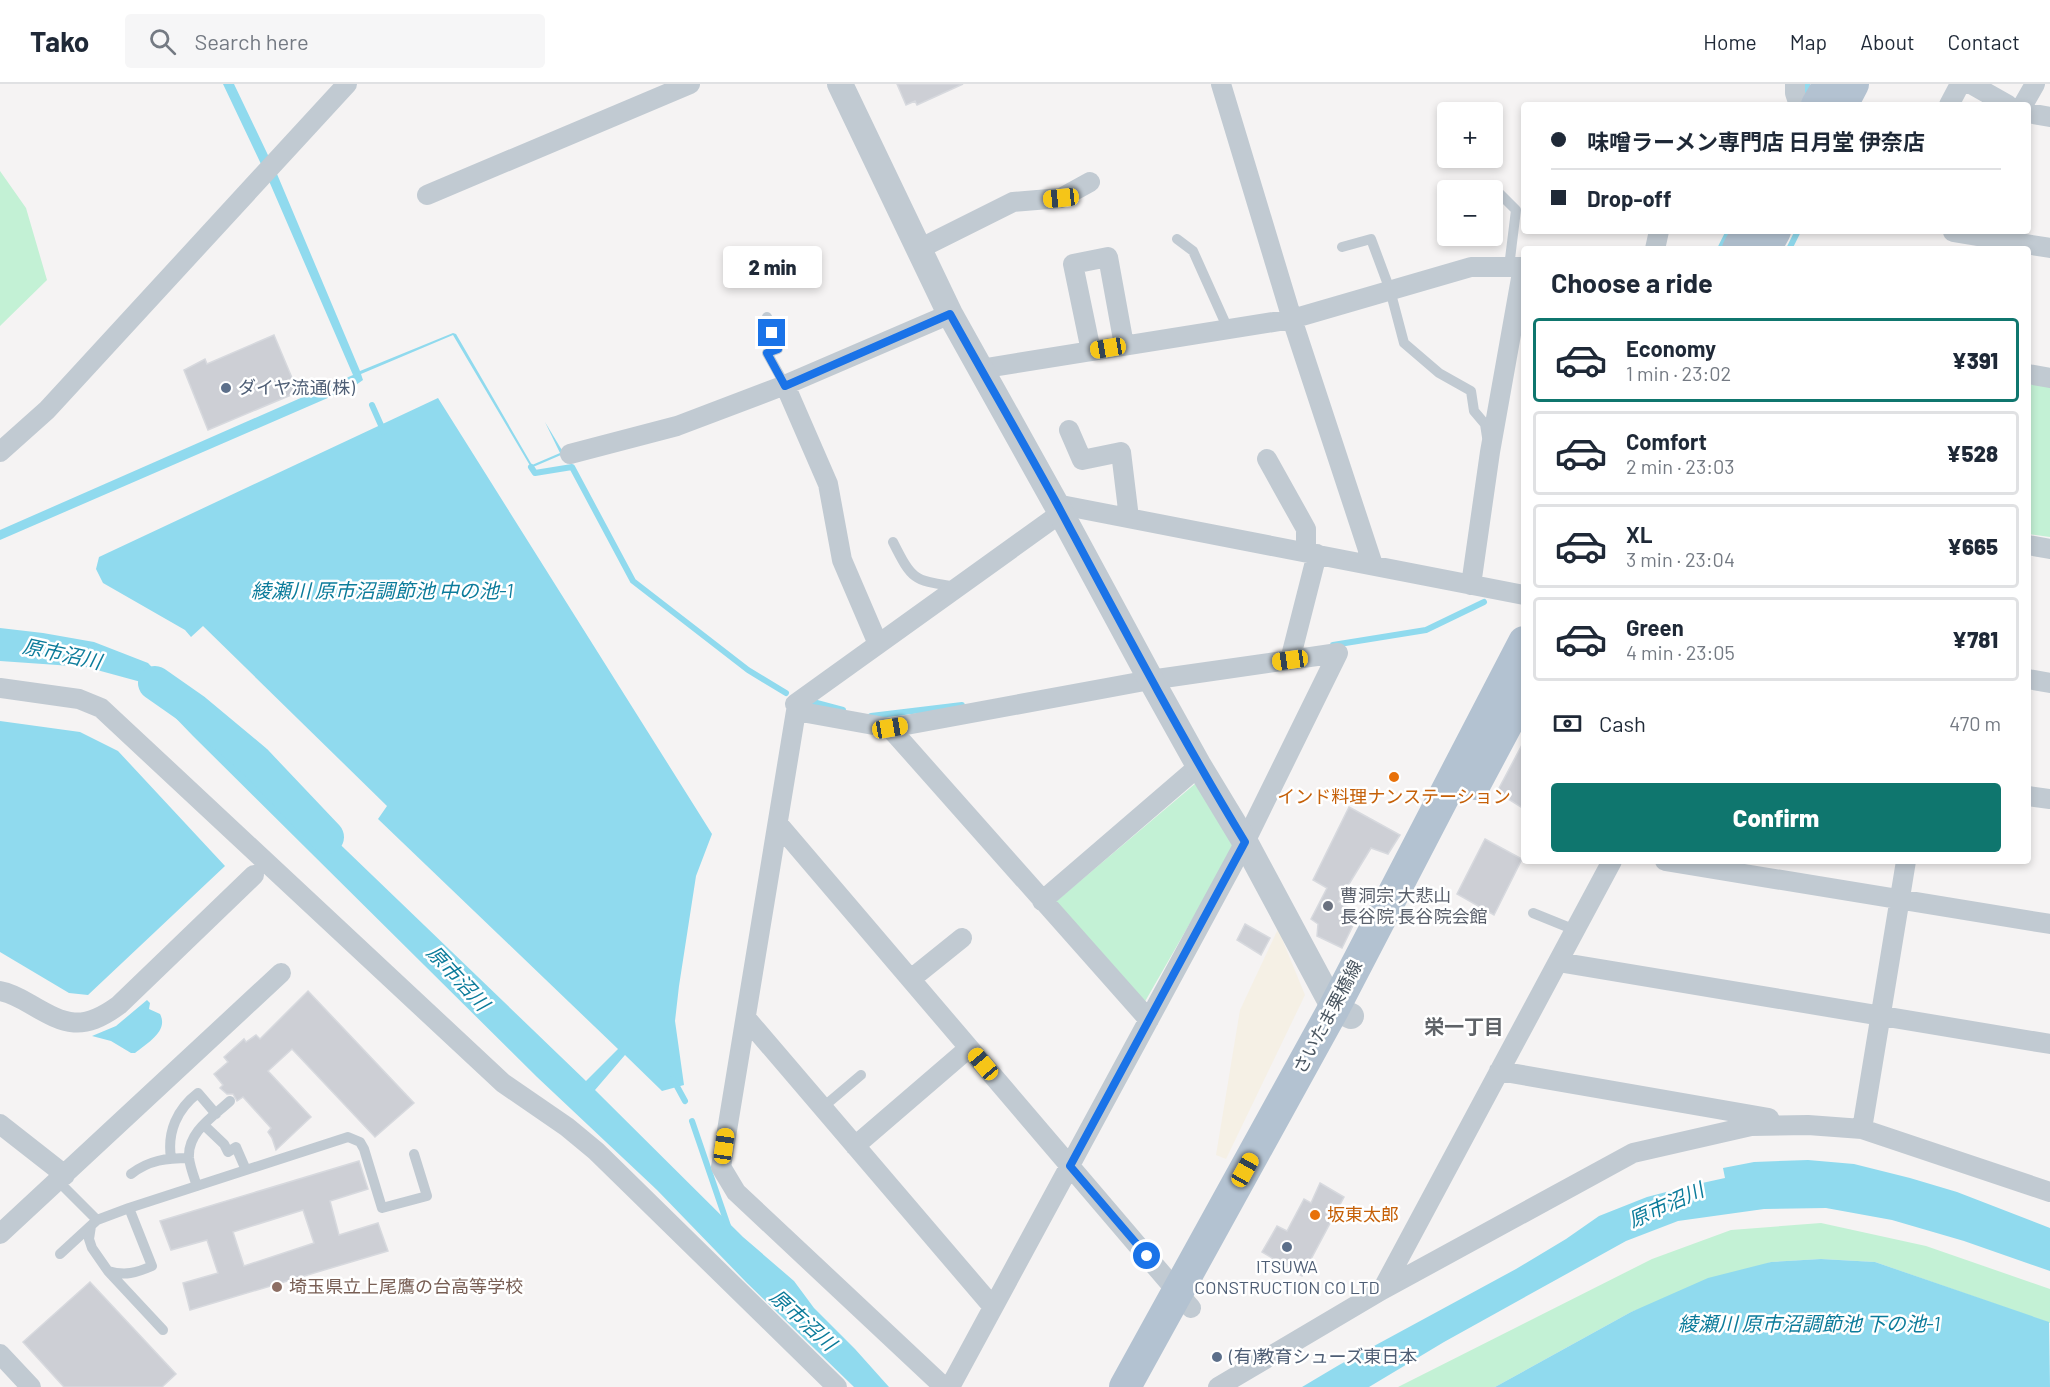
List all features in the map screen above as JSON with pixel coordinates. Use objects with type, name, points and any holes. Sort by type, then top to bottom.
[{"type":"main road","points":[[1819,102],[1829,84]]},
{"type":"main road","points":[[1844,102],[1853,84]]},
{"type":"main road","name":"さいたま栗橋線","points":[[1342,1012],[1521,648]]},
{"type":"main road","name":"さいたま栗橋線","points":[[1146,1387],[1185,1300],[1342,1012],[1521,697]]},
{"type":"main road","name":"さいたま栗橋線","points":[[1125,1387],[1185,1300]]},
{"type":"street","points":[[0,452],[47,410],[347,84]]},
{"type":"street","points":[[427,195],[669,88],[690,84]]},
{"type":"street","points":[[840,84],[950,314],[1059,508],[1198,765],[1245,842],[1342,1012]]},
{"type":"street","points":[[1221,84],[1292,319],[1373,565]]},
{"type":"street","points":[[1795,84],[1798,102]]},
{"type":"street","points":[[1951,102],[1960,84]]},
{"type":"street","points":[[1971,84],[2003,102]]},
{"type":"street","points":[[2025,102],[2035,84]]},
{"type":"street","points":[[2031,114],[2050,117]]},
{"type":"street","points":[[919,249],[1013,202],[1061,198],[1090,182]]},
{"type":"street","points":[[1951,238],[2030,246]]},
{"type":"street","points":[[2031,246],[2050,248]]},
{"type":"street","points":[[1091,351],[1073,264],[1108,257],[1124,345]]},
{"type":"street","points":[[980,369],[1292,319],[1471,267],[1519,267],[1471,585]]},
{"type":"street","points":[[570,454],[677,426],[785,386],[950,314]]},
{"type":"street","points":[[2031,375],[2050,378]]},
{"type":"street","points":[[785,386],[828,483],[842,560],[878,644]]},
{"type":"street","points":[[1069,430],[1082,460],[1121,452],[1129,518]]},
{"type":"street","points":[[1267,459],[1306,530],[1311,553],[1292,654]]},
{"type":"street","points":[[795,704],[957,588],[1059,508],[1129,518],[1521,594]]},
{"type":"street","points":[[2031,546],[2050,549]]},
{"type":"street","points":[[944,1387],[736,1192],[721,1167],[796,711],[890,728],[1148,675],[1292,654],[1338,653],[1245,842],[950,1387]]},
{"type":"street","points":[[2031,680],[2050,683]]},
{"type":"street","points":[[0,688],[79,699],[101,708],[503,1083],[567,1127],[596,1151],[837,1387]]},
{"type":"street","points":[[890,728],[1149,1020]]},
{"type":"street","points":[[1042,901],[1198,765]]},
{"type":"street","points":[[2031,796],[2050,799]]},
{"type":"street","points":[[779,825],[1185,1300]]},
{"type":"street","points":[[1382,1290],[1610,864]]},
{"type":"street","points":[[1683,864],[2050,924]]},
{"type":"street","points":[[1862,1129],[1906,864]]},
{"type":"street","points":[[0,991],[10,993],[57,1019],[71,1022],[96,1019],[119,1005],[254,875]]},
{"type":"street","points":[[911,979],[962,938]]},
{"type":"street","points":[[1558,962],[2050,1044]]},
{"type":"street","points":[[0,1234],[281,973]]},
{"type":"street","points":[[746,1018],[993,1307]]},
{"type":"street","points":[[855,1146],[969,1047]]},
{"type":"street","points":[[1499,1071],[1808,1125]]},
{"type":"street","points":[[0,1124],[62,1178]]},
{"type":"street","points":[[1218,1387],[1382,1290],[1633,1153],[1751,1126],[1808,1125],[1862,1129],[2050,1192]]},
{"type":"street","points":[[0,1354],[31,1387]]},
{"type":"lane","points":[[1503,197],[1516,210],[1519,267]]},
{"type":"lane","points":[[1177,239],[1193,250],[1228,329]]},
{"type":"lane","points":[[1342,247],[1371,239],[1390,290],[1404,343],[1439,373],[1471,391],[1474,411],[1485,424],[1490,452]]},
{"type":"lane","points":[[768,317],[778,349],[767,353],[785,386]]},
{"type":"lane","points":[[893,542],[907,568],[922,582],[957,588]]},
{"type":"lane","points":[[1533,913],[1575,930]]},
{"type":"lane","points":[[822,1108],[861,1075]]},
{"type":"lane","points":[[171,1158],[169,1146],[179,1111],[198,1094],[216,1114]]},
{"type":"lane","points":[[197,1186],[189,1158],[192,1139],[230,1101]]},
{"type":"lane","points":[[204,1125],[224,1144],[228,1152],[236,1147],[246,1170]]},
{"type":"lane","points":[[172,1132],[192,1139]]},
{"type":"lane","points":[[60,1254],[94,1223],[129,1208],[348,1137],[360,1142],[364,1149],[382,1208],[427,1196],[414,1154]]},
{"type":"lane","points":[[131,1174],[154,1160],[189,1158]]},
{"type":"lane","points":[[62,1178],[94,1223]]},
{"type":"lane","points":[[108,1270],[120,1274],[133,1274],[152,1266],[129,1208]]},
{"type":"lane","points":[[94,1223],[89,1239],[92,1248],[108,1270],[163,1329]]},
{"type":"green space","points":[[0,171],[26,208],[47,280],[0,326]]},
{"type":"green space","points":[[2031,384],[2050,387],[2050,537],[2031,534]]},
{"type":"green space","points":[[1196,783],[1236,843],[1143,1005],[1053,904]]},
{"type":"green space","points":[[1821,1223],[1926,1246],[2050,1289],[2050,1323],[1875,1262],[1821,1259],[1771,1262],[1631,1312],[1495,1387],[1398,1387],[1652,1259],[1731,1230]]},
{"type":"sand","points":[[1278,929],[1305,995],[1226,1159],[1216,1155],[1240,1010]]},
{"type":"water","points":[[223,84],[234,84],[277,174],[360,371],[453,333],[456,334],[532,465],[560,453],[545,422],[563,452],[533,467],[535,474],[453,335],[361,374],[363,380],[353,387],[0,540],[0,530],[353,375],[269,181]]},
{"type":"water","name":"綾瀬川 原市沼調節池 中の池-1","points":[[438,398],[712,834],[696,876],[675,1021],[684,1085],[662,1091],[625,1055],[595,1090],[743,1237],[794,1281],[814,1308],[889,1387],[854,1387],[746,1282],[657,1190],[537,1077],[141,682],[86,667],[0,661],[0,628],[94,642],[148,663],[202,720],[320,825],[586,1081],[618,1049],[378,819],[387,806],[203,626],[191,637],[185,630],[103,583],[96,569],[99,557]]},
{"type":"water","points":[[0,721],[80,732],[118,751],[225,866],[88,995],[69,993],[0,952]]},
{"type":"water","points":[[147,1000],[150,1003],[149,1009],[160,1014],[162,1026],[151,1041],[135,1053],[111,1041],[92,1036],[116,1026]]},
{"type":"water","points":[[1808,1160],[1854,1164],[1910,1178],[1957,1192],[2050,1228],[2050,1271],[1964,1241],[1892,1220],[1826,1208],[1764,1209],[1678,1221],[1626,1241],[1444,1342],[1369,1387],[1302,1387],[1516,1269],[1599,1216],[1647,1197],[1725,1178],[1723,1168],[1754,1162]]},
{"type":"water","name":"綾瀬川 原市沼調節池 下の池-1","points":[[1821,1259],[1875,1262],[2049,1322],[2050,1387],[1495,1387],[1631,1312],[1708,1278],[1771,1262]]},
{"type":"building","points":[[897,84],[963,84],[917,105],[915,101],[906,105]]},
{"type":"building","points":[[274,335],[298,392],[208,430],[184,370],[205,359],[207,364]]},
{"type":"building","points":[[1521,747],[1521,807],[1497,792]]},
{"type":"building","points":[[1349,807],[1400,835],[1388,854],[1371,848],[1338,902],[1359,913],[1342,948],[1317,936],[1318,924],[1311,919],[1327,888],[1313,880]]},
{"type":"building","points":[[1485,839],[1521,858],[1494,915],[1457,894]]},
{"type":"building","points":[[1245,924],[1270,938],[1261,955],[1237,940]]},
{"type":"building","points":[[308,991],[414,1103],[375,1137],[292,1049],[268,1071],[311,1117],[276,1150],[268,1132],[271,1128],[243,1097],[237,1101],[233,1094],[227,1094],[220,1088],[223,1085],[214,1074],[228,1062],[224,1057],[244,1039],[246,1042],[256,1035],[260,1039]]},
{"type":"building","points":[[359,1161],[368,1189],[330,1201],[339,1235],[378,1223],[388,1251],[190,1310],[183,1283],[218,1273],[207,1240],[171,1250],[160,1221]],"holes":[[[303,1210],[314,1243],[244,1266],[233,1232]]]},
{"type":"building","points":[[1320,1183],[1344,1197],[1302,1276],[1262,1252],[1277,1226],[1287,1231],[1304,1199],[1311,1203]]},
{"type":"building","points":[[90,1282],[176,1374],[162,1387],[64,1387],[23,1342]]},
{"type":"waterway","points":[[1804,98],[1807,93],[1807,84]]},
{"type":"waterway","points":[[1722,246],[1728,234]]},
{"type":"waterway","points":[[1790,246],[1796,234]]},
{"type":"waterway","points":[[372,405],[384,432]]},
{"type":"waterway","points":[[531,467],[535,473],[572,467],[633,581],[748,670],[786,693]]},
{"type":"waterway","points":[[1333,645],[1426,630],[1484,602]]},
{"type":"waterway","name":"原市沼川","points":[[155,683],[195,711],[255,761],[327,837]]},
{"type":"waterway","points":[[813,702],[843,710]]},
{"type":"waterway","points":[[871,716],[962,705]]},
{"type":"waterway","points":[[673,1079],[685,1101]]},
{"type":"waterway","points":[[692,1121],[728,1226]]},
{"type":"place","name":"ダイヤ流通(株)","points":[[226,388]]},
{"type":"place","name":"インド料理ナンステーション","points":[[1394,777]]},
{"type":"place","name":"曹洞宗 大悲山 長谷院 長谷院会館","points":[[1328,906]]},
{"type":"place","name":"坂東太郎","points":[[1315,1215]]},
{"type":"place","name":"ITSUWA CONSTRUCTION CO LTD","points":[[1287,1247]]},
{"type":"place","name":"埼玉県立上尾鷹の台高等学校","points":[[277,1287]]},
{"type":"place","name":"(有)教育シューズ東日本","points":[[1217,1357]]},
{"type":"district","name":"栄一丁目","points":[[1464,1027]]},
{"type":"route","points":[[772,333],[778,349],[767,353],[785,386],[950,314],[1198,765],[1245,842],[1070,1166],[1147,1256]]}]
